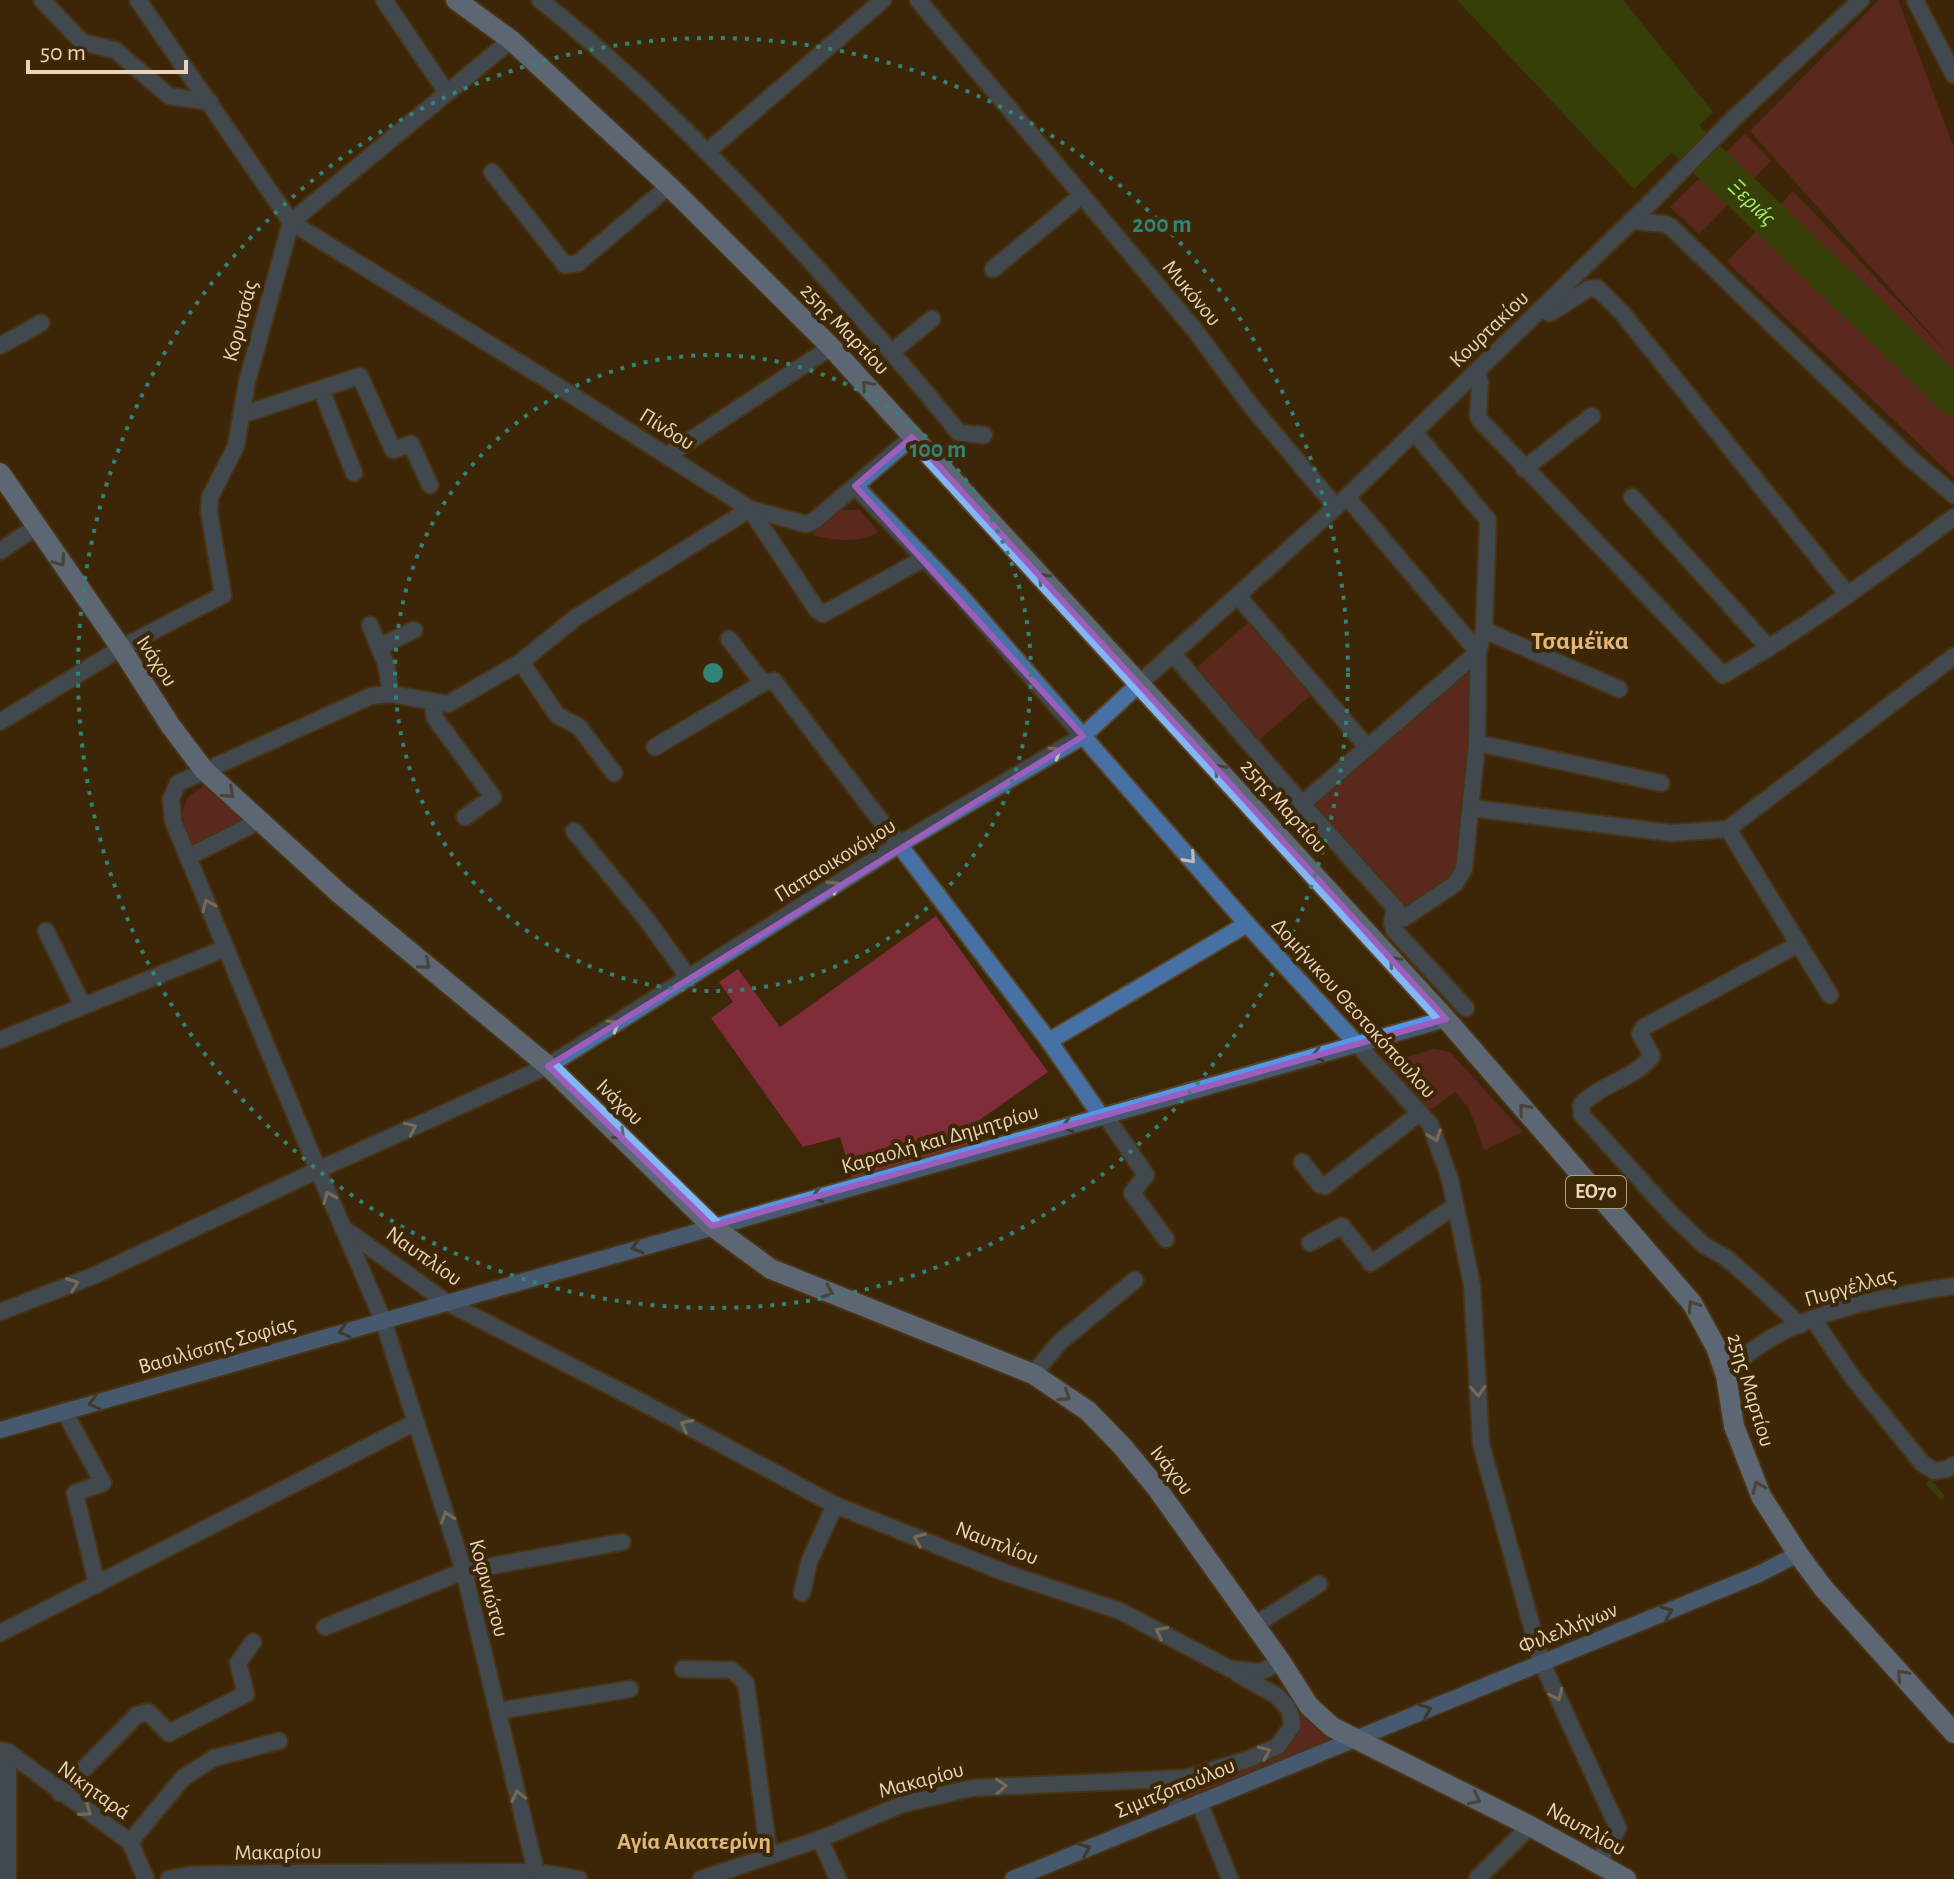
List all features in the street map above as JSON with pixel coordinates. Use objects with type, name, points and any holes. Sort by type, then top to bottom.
[{"type":"main road","name":"25ης Μαρτίου","points":[[456,0],[511,40],[669,186],[831,347],[1446,1019],[1692,1303],[1716,1347],[1726,1376],[1734,1426],[1761,1496],[1824,1589],[1954,1733]]},
{"type":"main road","name":"Ινάχου","points":[[1,477],[121,648],[170,725],[204,770],[259,821],[339,893],[548,1066],[712,1226],[771,1269],[1033,1374],[1088,1411],[1156,1487],[1281,1662]]},
{"type":"main road","name":"Καραολή και Δημητρίου","points":[[446,1302],[1446,1019]]},
{"type":"main road","name":"Βασιλίσσης Σοφίας","points":[[0,1430],[446,1302]]},
{"type":"main road","name":"Φιλελλήνων","points":[[1354,1740],[1759,1574],[1798,1554]]},
{"type":"main road","name":"Ναυπλίου","points":[[1281,1662],[1309,1706],[1332,1727],[1530,1826],[1626,1879]]},
{"type":"main road","name":"Σιμιτζοπούλου","points":[[1013,1879],[1354,1740]]},
{"type":"street","points":[[42,0],[82,42],[115,50],[169,96],[210,102]]},
{"type":"street","name":"Πίνδου","points":[[138,0],[291,222],[750,509],[806,524],[814,521],[855,486]]},
{"type":"street","points":[[384,0],[447,93]]},
{"type":"street","points":[[708,151],[883,0]]},
{"type":"street","name":"Μυκόνου","points":[[918,0],[1194,329],[1251,406],[1478,652]]},
{"type":"street","name":"Κουρτακίου","points":[[1140,683],[1342,502],[1733,119],[1861,0]]},
{"type":"street","points":[[1915,0],[1954,75]]},
{"type":"street","points":[[550,3],[708,151],[893,351],[959,433],[984,435]]},
{"type":"street","points":[[291,222],[511,40]]},
{"type":"street","points":[[492,172],[565,265],[578,263],[669,186]]},
{"type":"street","points":[[993,269],[1081,196]]},
{"type":"street","points":[[1631,221],[1671,227],[1911,459],[1954,495]]},
{"type":"street","name":"Κορυτσάς","points":[[121,648],[223,595],[209,512],[210,497],[236,446],[261,328],[291,222]]},
{"type":"street","points":[[1540,310],[1550,313],[1588,289],[1597,288],[1623,314],[1848,595]]},
{"type":"street","points":[[893,351],[932,319]]},
{"type":"street","points":[[0,346],[41,323]]},
{"type":"street","points":[[668,455],[831,347]]},
{"type":"street","points":[[1476,373],[1480,382],[1478,417],[1524,469],[1723,675],[1848,595],[1954,517]]},
{"type":"street","points":[[241,415],[360,376],[393,450],[411,444],[430,485]]},
{"type":"street","points":[[321,389],[354,473]]},
{"type":"street","points":[[1524,469],[1592,416]]},
{"type":"street","points":[[1414,432],[1488,520],[1484,630],[1478,652],[1477,743],[1464,869],[1455,884],[1400,913],[1392,923],[1394,930],[1466,1008]]},
{"type":"street","points":[[912,437],[855,486],[925,558],[1083,736]]},
{"type":"street","points":[[1632,497],[1769,648]]},
{"type":"street","points":[[370,625],[390,679],[391,694],[448,704],[521,662],[575,618],[750,509],[817,610],[823,614],[925,558]]},
{"type":"street","points":[[0,551],[36,527]]},
{"type":"street","points":[[1238,596],[1367,747]]},
{"type":"street","points":[[379,647],[414,630]]},
{"type":"street","points":[[1484,630],[1619,689]]},
{"type":"street","points":[[729,639],[763,683]]},
{"type":"street","points":[[0,722],[121,648]]},
{"type":"street","points":[[1302,804],[1478,652]]},
{"type":"street","points":[[1172,653],[1400,913]]},
{"type":"street","points":[[1471,808],[1671,833],[1728,829],[1954,656]]},
{"type":"street","points":[[521,662],[557,715],[579,727],[614,773]]},
{"type":"street","points":[[655,747],[763,683],[774,681],[783,689],[798,714],[1049,1041],[1146,1175],[1132,1193],[1166,1239]]},
{"type":"street","name":"Παπαοικονόμου","points":[[0,1312],[93,1276],[548,1066],[900,844],[1083,736],[1140,683]]},
{"type":"street","name":"Κοφινιώτου","points":[[391,694],[371,696],[178,783],[171,799],[173,821],[383,1320],[464,1571],[536,1872]]},
{"type":"street","points":[[433,703],[435,718],[493,797],[465,817]]},
{"type":"street","name":"Δομήνικου Θεοτοκόπουλου","points":[[1083,736],[1247,924],[1430,1124],[1450,1179],[1472,1285],[1481,1444],[1542,1663],[1618,1828],[1599,1862]]},
{"type":"street","points":[[1477,743],[1661,783]]},
{"type":"street","points":[[188,857],[259,821]]},
{"type":"street","points":[[1728,829],[1830,995]]},
{"type":"street","points":[[574,831],[647,920],[689,978]]},
{"type":"street","points":[[1049,1041],[1247,924]]},
{"type":"street","points":[[46,931],[83,1006]]},
{"type":"street","points":[[1799,944],[1644,1027],[1640,1034],[1652,1056],[1646,1065],[1604,1088],[1581,1105],[1582,1115],[1672,1215],[1705,1246],[1725,1257],[1806,1322],[1922,1463],[1934,1471],[1954,1465]]},
{"type":"street","points":[[0,1040],[226,948]]},
{"type":"street","points":[[1302,1162],[1320,1185],[1325,1186],[1420,1113]]},
{"type":"street","points":[[1310,1243],[1342,1226],[1371,1263],[1455,1206]]},
{"type":"street","name":"Ναυπλίου","points":[[343,1228],[446,1302],[835,1505],[1006,1573],[1120,1611],[1230,1669],[1260,1672],[1281,1662]]},
{"type":"street","points":[[1033,1374],[1060,1342],[1135,1280]]},
{"type":"street","name":"Πυργέλλας","points":[[1726,1376],[1753,1350],[1806,1322],[1842,1308],[1954,1286]]},
{"type":"street","points":[[64,1411],[103,1483],[75,1493],[97,1585]]},
{"type":"street","points":[[0,1633],[416,1422]]},
{"type":"street","points":[[802,1593],[809,1562],[835,1505]]},
{"type":"street","points":[[325,1627],[464,1571],[622,1542]]},
{"type":"street","points":[[1255,1625],[1319,1584]]},
{"type":"street","points":[[60,1793],[137,1715],[148,1712],[169,1733],[246,1694],[238,1663],[253,1642]]},
{"type":"street","points":[[683,1669],[732,1670],[746,1683],[769,1856]]},
{"type":"street","name":"Μακαρίου","points":[[701,1879],[820,1839],[903,1804],[972,1788],[1187,1778],[1249,1759],[1278,1746],[1292,1726],[1288,1708],[1277,1696],[1230,1669]]},
{"type":"street","points":[[498,1711],[630,1689]]},
{"type":"street","points":[[130,1842],[183,1778],[214,1758],[279,1741]]},
{"type":"street","points":[[4,1751],[8,1879]]},
{"type":"street","name":"Νικηταρά","points":[[4,1751],[130,1842],[146,1879]]},
{"type":"street","points":[[1163,1780],[1179,1810]]},
{"type":"street","points":[[1199,1802],[1230,1879]]},
{"type":"street","points":[[1477,1879],[1530,1826]]},
{"type":"street","points":[[820,1839],[838,1879]]},
{"type":"street","name":"Μακαρίου","points":[[169,1879],[189,1875],[258,1873],[536,1872],[579,1879]]},
{"type":"highlighted area","points":[[912,437],[1446,1019],[712,1226],[548,1066],[1083,736],[855,486]]},
{"type":"shaded area","points":[[1457,0],[1623,0],[1713,112],[1634,189]]},
{"type":"shaded area","points":[[1879,0],[1898,0],[1954,148],[1954,477],[1727,262],[1793,191],[1953,359],[1750,131]]},
{"type":"shaded area","points":[[1745,134],[1771,161],[1699,234],[1670,207]]},
{"type":"shaded area","points":[[842,510],[860,510],[878,532],[855,540],[812,535]]},
{"type":"shaded area","points":[[1249,622],[1312,694],[1258,741],[1195,669]]},
{"type":"shaded area","points":[[1473,664],[1465,810],[1457,863],[1447,882],[1406,909],[1314,803]]},
{"type":"shaded area","points":[[205,785],[250,822],[192,851],[182,813],[188,797]]},
{"type":"shaded area","points":[[936,916],[1048,1072],[968,1128],[972,1143],[852,1177],[840,1137],[803,1147],[711,1018],[733,1002],[719,982],[738,969],[780,1027]]},
{"type":"shaded area","points":[[1434,1049],[1450,1052],[1523,1132],[1484,1150],[1469,1108],[1455,1092],[1429,1111],[1383,1064]]},
{"type":"shaded area","points":[[1297,1715],[1306,1715],[1331,1740],[1182,1801],[1194,1786],[1282,1753],[1295,1736]]},
{"type":"waterway","name":"Ξεριάς","points":[[1649,104],[1954,396]]},
{"type":"waterway","points":[[1930,1484],[1941,1496]]},
{"type":"district","name":"Τσαμέϊκα","points":[[1580,641]]},
{"type":"district","name":"Αγία Αικατερίνη","points":[[694,1842]]}]
